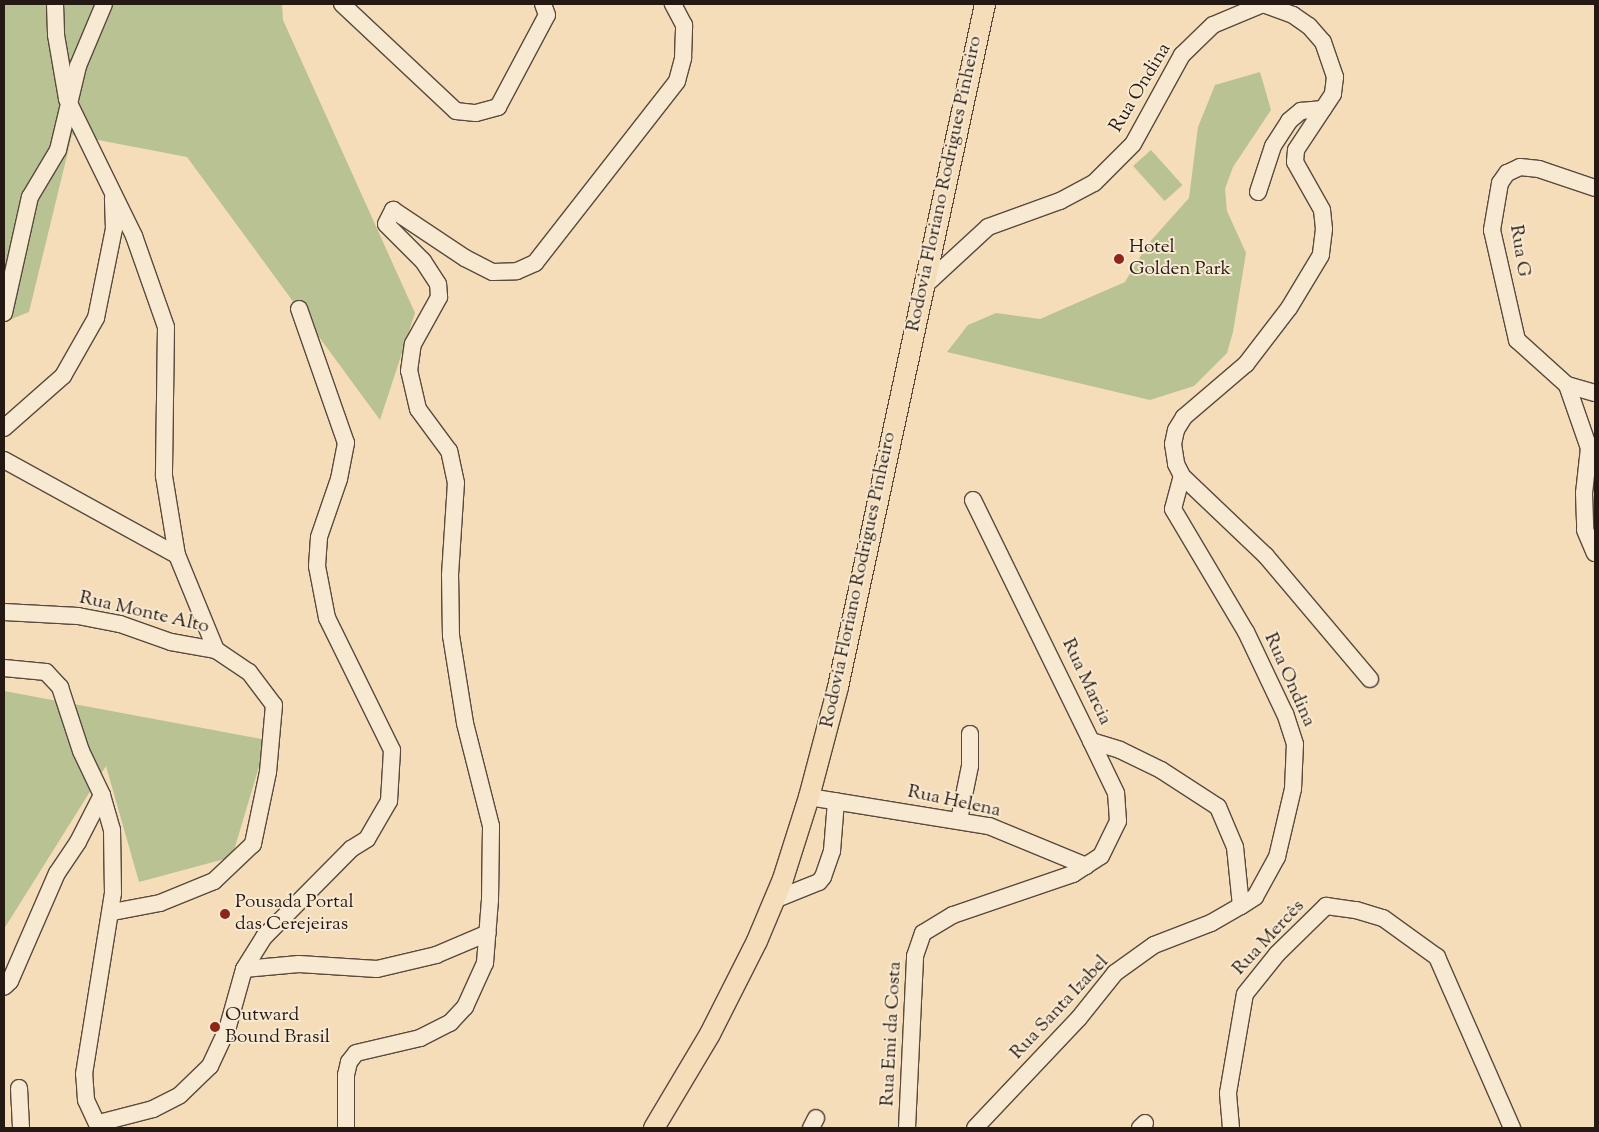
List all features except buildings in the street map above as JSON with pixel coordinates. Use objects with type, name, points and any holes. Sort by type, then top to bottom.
[{"type":"main road","name":"Rodovia Floriano Rodrigues Pinheiro","points":[[654,1128],[710,1034],[774,900],[809,797],[838,687],[985,4]]},
{"type":"street","points":[[55,4],[56,36],[67,99],[112,187],[134,236],[166,327],[164,476],[177,556],[216,650],[249,672],[274,706],[268,772],[253,844],[214,881],[160,903],[112,912]]},
{"type":"street","points":[[4,313],[30,197],[58,150],[67,99],[78,66],[104,4]]},
{"type":"street","points":[[342,4],[456,111],[476,113],[498,107],[547,15],[543,4]]},
{"type":"street","points":[[346,1128],[349,1062],[356,1053],[420,1038],[450,1023],[465,1007],[485,963],[488,933],[491,826],[465,723],[452,636],[450,575],[456,483],[449,451],[418,409],[409,370],[413,344],[439,297],[438,284],[423,261],[386,224],[393,210],[465,258],[493,272],[517,271],[535,263],[677,81],[683,58],[684,25],[673,4]]},
{"type":"street","name":"Rua Ondina","points":[[923,286],[988,227],[1060,201],[1094,183],[1133,144],[1182,55],[1212,25],[1244,10],[1263,4],[1292,15],[1309,26],[1323,42],[1334,78],[1333,94],[1296,150],[1295,162],[1322,210],[1324,229],[1321,255],[1289,308],[1246,364],[1184,417],[1176,430],[1176,464],[1182,476],[1173,509],[1246,632],[1285,714],[1295,744],[1293,788],[1277,857],[1255,897],[1241,906]]},
{"type":"street","points":[[1258,192],[1273,146],[1289,120],[1301,111],[1323,109]]},
{"type":"street","name":"Rua G","points":[[1567,385],[1517,340],[1492,230],[1500,183],[1507,173],[1526,166],[1595,188]]},
{"type":"street","points":[[4,428],[63,376],[96,318],[114,229],[112,187]]},
{"type":"street","points":[[4,668],[46,672],[60,686],[81,751],[102,795],[112,830],[112,912],[84,1074],[86,1100],[99,1126],[153,1109],[180,1095],[210,1066],[227,1030],[244,969],[264,937],[350,849],[367,839],[389,801],[392,750],[328,618],[317,566],[319,537],[339,479],[346,443],[299,308]]},
{"type":"street","points":[[1567,385],[1595,394]]},
{"type":"street","points":[[1567,385],[1589,448],[1584,494],[1585,530],[1595,553]]},
{"type":"street","points":[[4,460],[177,556]]},
{"type":"street","points":[[1182,476],[1266,556],[1370,678]]},
{"type":"street","name":"Rua Marcia","points":[[973,500],[1091,741],[1120,750],[1161,770],[1218,806],[1235,847],[1241,906]]},
{"type":"street","name":"Rua Monte Alto","points":[[4,612],[78,616],[120,624],[171,642],[216,650]]},
{"type":"street","points":[[959,820],[970,766],[970,734]]},
{"type":"street","name":"Rua Emi da Costa","points":[[907,1128],[915,956],[923,933],[952,915],[1073,874],[1101,856],[1118,821],[1116,793],[1091,741]]},
{"type":"street","points":[[4,987],[10,981],[57,874],[78,842],[102,795]]},
{"type":"street","name":"Rua Helena","points":[[809,797],[989,826],[1086,866]]},
{"type":"street","points":[[774,900],[819,882],[823,877],[832,851],[836,801]]},
{"type":"street","name":"Rua Santa Izabel","points":[[975,1128],[1079,1018],[1115,973],[1154,945],[1211,923],[1241,906]]},
{"type":"street","name":"Rua Mercês","points":[[1231,1128],[1228,1094],[1245,994],[1277,954],[1326,906],[1356,910],[1383,918],[1437,957],[1512,1128]]},
{"type":"street","points":[[244,969],[299,964],[377,969],[436,955],[488,933]]},
{"type":"street","points":[[19,1088],[21,1128]]},
{"type":"green space","points":[[4,4],[282,4],[283,20],[415,313],[380,420],[187,157],[72,135],[29,312],[4,322]]},
{"type":"green space","points":[[1260,72],[1271,110],[1233,167],[1225,189],[1227,211],[1246,253],[1233,332],[1227,353],[1194,386],[1150,400],[947,352],[968,325],[996,313],[1040,319],[1125,282],[1148,244],[1189,198],[1198,127],[1215,85]]},
{"type":"green space","points":[[1151,150],[1182,185],[1165,201],[1133,166]]},
{"type":"green space","points":[[4,691],[267,740],[232,857],[139,882],[106,766],[4,929]]},
{"type":"place","name":"Hotel Golden Park","points":[[1119,259]]},
{"type":"place","name":"Pousada Portal das Cerejeiras","points":[[225,914]]},
{"type":"place","name":"Outward Bound Brasil","points":[[215,1027]]}]
